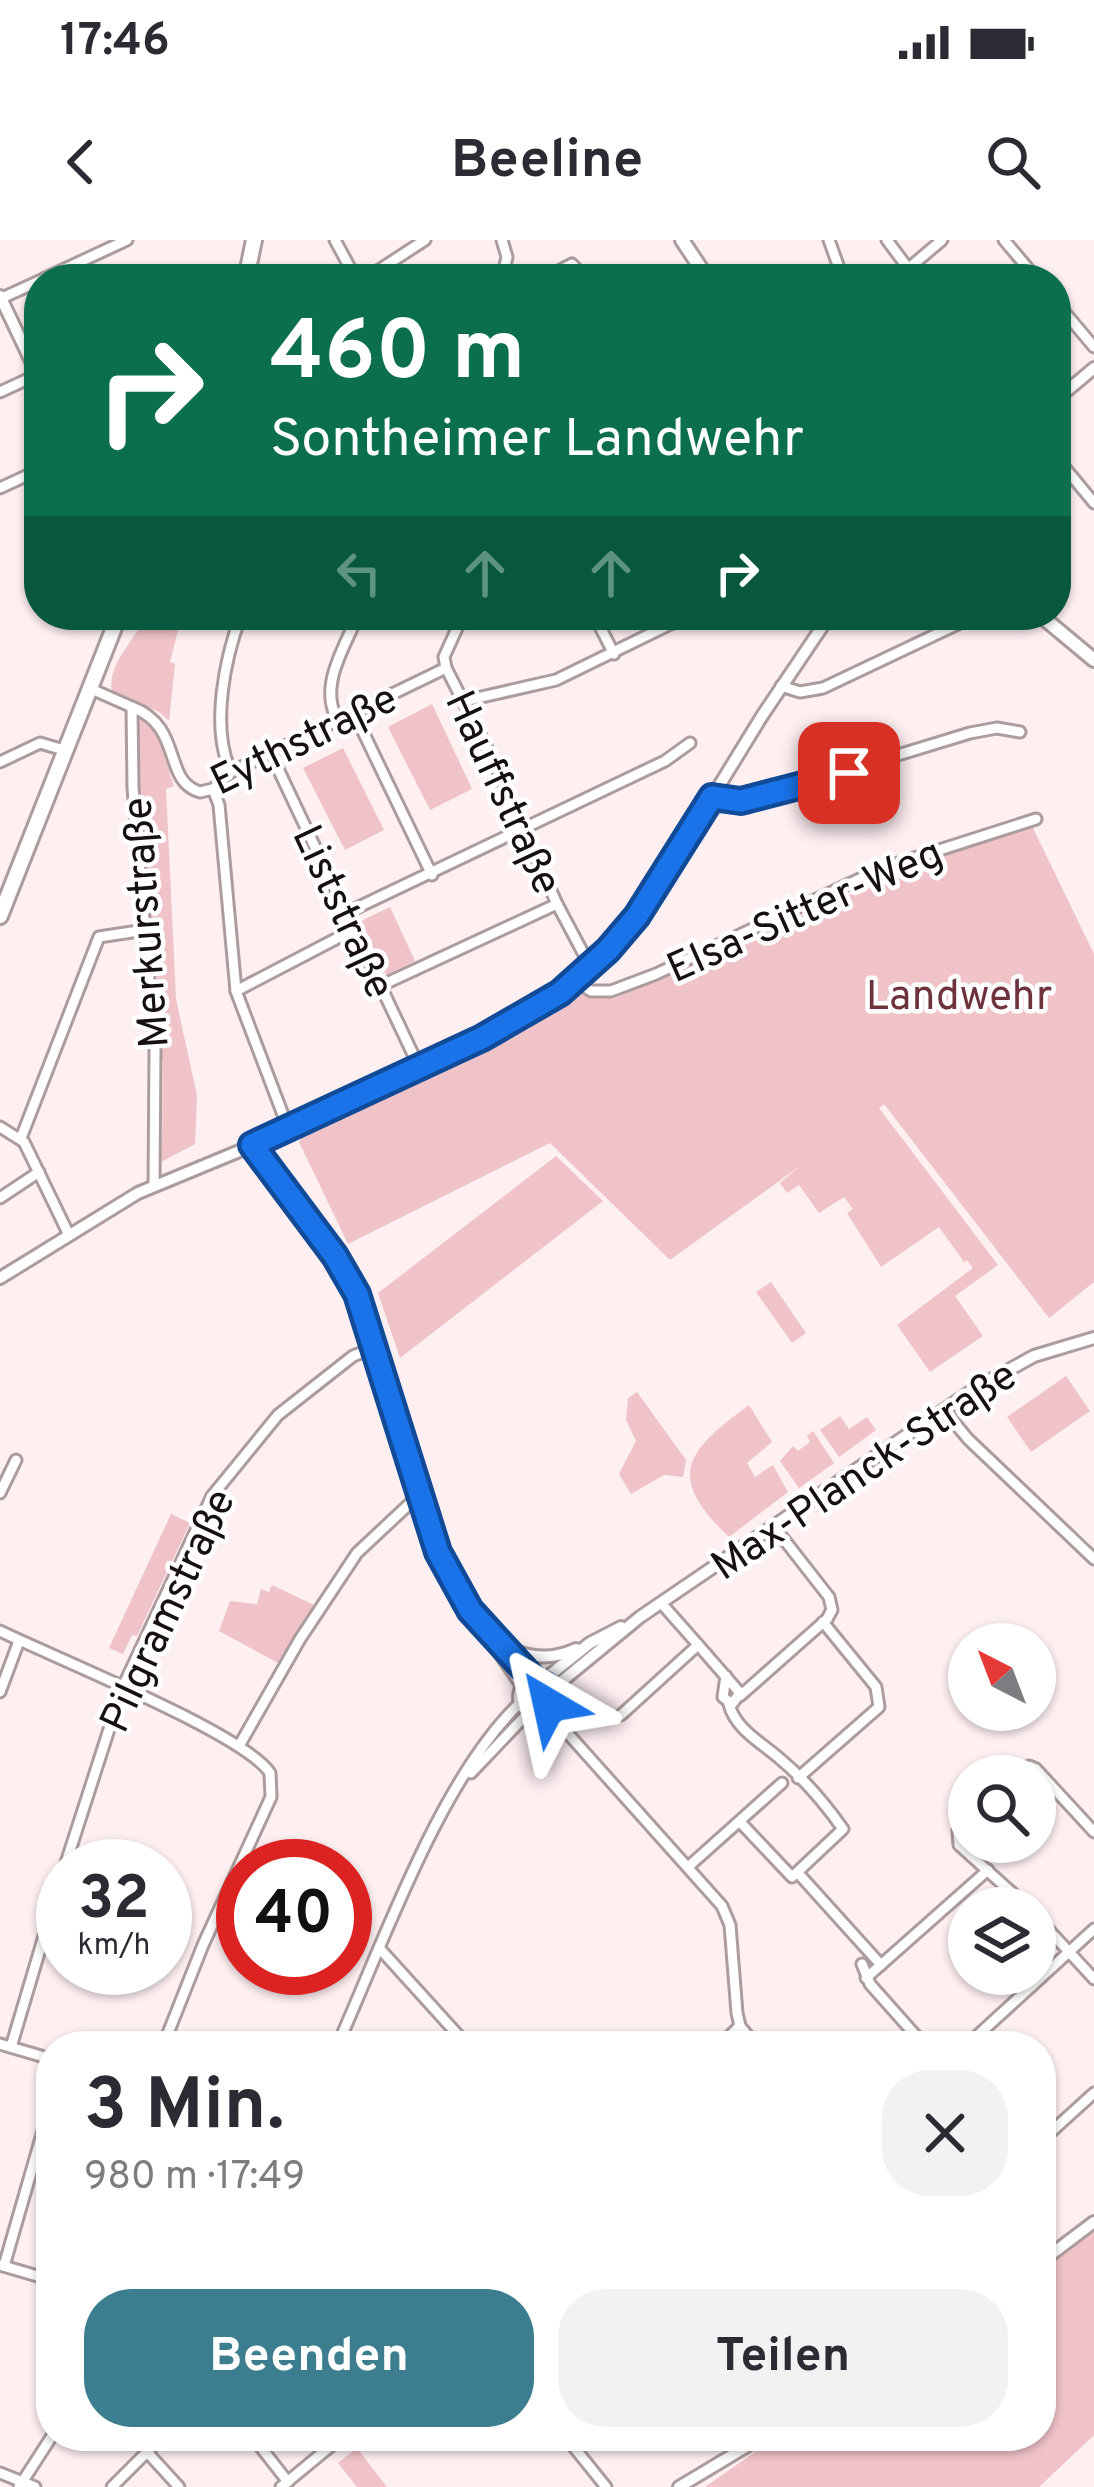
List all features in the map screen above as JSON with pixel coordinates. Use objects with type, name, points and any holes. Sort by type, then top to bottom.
[{"type":"main road","points":[[0,916],[112,630]]},
{"type":"main road","points":[[1058,630],[1094,660]]},
{"type":"street","points":[[75,264],[127,240]]},
{"type":"street","points":[[385,264],[425,240]]},
{"type":"street","points":[[913,264],[943,240]]},
{"type":"street","points":[[1004,240],[1024,264]]},
{"type":"street","points":[[0,298],[24,347]]},
{"type":"street","points":[[1071,320],[1094,347]]},
{"type":"street","points":[[1071,387],[1094,368]]},
{"type":"street","points":[[1071,475],[1094,503]]},
{"type":"street","points":[[231,772],[223,702],[239,630]]},
{"type":"street","points":[[338,721],[329,688],[352,630]]},
{"type":"street","name":"Hauffstraße","points":[[456,630],[444,657],[446,668],[590,966]]},
{"type":"street","points":[[602,630],[614,654]]},
{"type":"street","points":[[464,701],[556,680],[660,630]]},
{"type":"street","points":[[0,1278],[154,1186],[509,1025],[576,981],[646,903],[820,630]]},
{"type":"street","points":[[781,686],[800,692],[823,688],[945,630]]},
{"type":"street","name":"Eythstraße","points":[[132,707],[161,726],[185,786],[200,792],[213,789],[231,772],[446,668]]},
{"type":"street","points":[[89,688],[132,707]]},
{"type":"street","name":"Merkurstraße","points":[[132,707],[133,788],[155,1051],[154,1186]]},
{"type":"street","points":[[354,713],[432,875]]},
{"type":"street","points":[[712,797],[741,801],[773,795],[970,733],[997,728],[1020,732]]},
{"type":"street","points":[[346,913],[672,757],[690,742]]},
{"type":"street","points":[[0,762],[40,743],[64,750]]},
{"type":"street","name":"Liststraße","points":[[271,754],[419,1067]]},
{"type":"street","points":[[213,789],[219,805],[236,991],[288,1129]]},
{"type":"street","name":"Elsa-Sitter-Weg","points":[[576,981],[591,992],[611,991],[883,868],[1036,819]]},
{"type":"street","points":[[380,986],[557,904]]},
{"type":"street","points":[[21,1138],[98,940],[105,933],[145,930]]},
{"type":"street","points":[[236,991],[352,930]]},
{"type":"street","points":[[0,1127],[21,1138],[69,1235]]},
{"type":"street","points":[[252,1145],[338,1259],[362,1304],[438,1552],[470,1610],[537,1685]]},
{"type":"street","points":[[0,1198],[39,1172]]},
{"type":"street","name":"Max-Planck-Straße","points":[[537,1685],[1014,1366],[1055,1348],[1094,1339]]},
{"type":"street","name":"Pilgramstraße","points":[[74,1839],[122,1690],[220,1483],[292,1402],[353,1356],[376,1347]]},
{"type":"street","points":[[944,1410],[968,1439],[1094,1558]]},
{"type":"street","points":[[0,1493],[16,1460]]},
{"type":"street","points":[[239,1746],[357,1552],[420,1494]]},
{"type":"street","points":[[729,1704],[831,1613],[831,1602],[775,1528]]},
{"type":"street","points":[[662,1604],[740,1696]]},
{"type":"street","points":[[470,1610],[537,1685],[546,1709],[722,1906],[730,1925],[744,2031]]},
{"type":"street","name":"Max-Planck-Straße","points":[[537,1685],[590,1643],[640,1617]]},
{"type":"street","points":[[798,1778],[879,1708],[876,1687],[823,1622]]},
{"type":"street","points":[[0,1631],[239,1746],[267,1766],[271,1797],[169,2031]]},
{"type":"street","points":[[0,1692],[20,1641]]},
{"type":"street","points":[[506,1649],[555,1658],[590,1643]]},
{"type":"street","points":[[621,1714],[698,1645]]},
{"type":"street","points":[[726,1676],[723,1696],[739,1723],[843,1829],[798,1873],[788,1875],[740,1822]]},
{"type":"street","points":[[345,2031],[456,1791],[478,1752],[525,1708],[537,1685]]},
{"type":"street","points":[[525,1708],[546,1709]]},
{"type":"street","points":[[688,1867],[782,1783]]},
{"type":"street","points":[[1056,1791],[1094,1832]]},
{"type":"street","points":[[980,1863],[1006,1887]]},
{"type":"street","points":[[866,1978],[988,1870]]},
{"type":"street","points":[[798,1873],[881,1965]]},
{"type":"street","points":[[982,2031],[1094,1930]]},
{"type":"street","points":[[1056,1937],[1094,1979]]},
{"type":"street","points":[[381,1950],[454,2031]]},
{"type":"street","name":"Pilgramstraße","points":[[6,2045],[36,1954]]},
{"type":"street","points":[[862,1964],[866,1978],[912,2031]]},
{"type":"street","points":[[735,2031],[740,2026]]},
{"type":"street","points":[[6,2045],[36,2054]]},
{"type":"street","points":[[1056,2127],[1094,2093]]},
{"type":"street","points":[[36,2153],[2,2265],[36,2275]]},
{"type":"street","points":[[1056,2251],[1094,2222]]},
{"type":"street","points":[[21,2484],[42,2451]]},
{"type":"street","points":[[262,2451],[284,2484],[325,2451]]},
{"type":"street","points":[[577,2451],[606,2487]]},
{"type":"street","points":[[679,2487],[739,2451]]},
{"type":"street","points":[[112,2487],[148,2453],[179,2487]]},
{"type":"street","points":[[0,2473],[35,2487]]},
{"type":"green space","points":[[138,630],[178,630],[170,662],[175,664],[169,721],[112,691],[118,662]]},
{"type":"green space","points":[[432,704],[472,789],[430,810],[388,727]]},
{"type":"green space","points":[[137,715],[157,736],[174,786],[166,789],[176,999],[197,1096],[195,1144],[161,1162],[163,1062],[159,1061],[153,984],[157,983],[155,950],[151,950],[147,913],[151,913],[151,898],[146,897],[141,850],[146,849],[141,833]]},
{"type":"green space","points":[[343,748],[384,830],[345,850],[303,768]]},
{"type":"green space","name":"Landwehr","points":[[1030,822],[1094,954],[1094,1282],[1049,1318],[884,1104],[879,1108],[998,1265],[955,1296],[983,1336],[930,1372],[897,1325],[973,1268],[939,1227],[881,1267],[847,1213],[853,1209],[844,1197],[819,1213],[799,1185],[787,1193],[780,1183],[800,1166],[670,1260],[550,1143],[348,1244],[299,1142],[302,1137],[511,1035],[580,990],[613,999],[834,901]]},
{"type":"green space","points":[[390,907],[415,961],[386,975],[361,921]]},
{"type":"green space","points":[[556,1156],[603,1201],[400,1358],[378,1293]]},
{"type":"green space","points":[[771,1282],[806,1333],[792,1343],[756,1292]]},
{"type":"green space","points":[[1066,1376],[1090,1411],[1031,1452],[1007,1417]]},
{"type":"green space","points":[[637,1392],[686,1460],[683,1477],[664,1475],[631,1494],[619,1474],[636,1441],[626,1420],[628,1398]]},
{"type":"green space","points":[[749,1405],[772,1442],[747,1463],[755,1477],[773,1465],[788,1492],[729,1537],[696,1497],[691,1465],[711,1436]]},
{"type":"green space","points":[[840,1416],[849,1429],[867,1417],[876,1430],[839,1457],[820,1430]]},
{"type":"green space","points":[[813,1431],[834,1463],[799,1488],[780,1461],[793,1446],[798,1451],[810,1442],[807,1436]]},
{"type":"green space","points":[[171,1514],[190,1523],[137,1636],[132,1635],[123,1654],[109,1648]]},
{"type":"green space","points":[[272,1585],[314,1605],[278,1663],[219,1631],[230,1601],[257,1604],[261,1589],[269,1592]]},
{"type":"green space","points":[[1094,2218],[1094,2435],[1039,2487],[705,2487],[757,2451],[1056,2451],[1056,2245]]},
{"type":"green space","points":[[359,2451],[387,2487],[357,2487],[338,2463]]},
{"type":"route","points":[[549,1705],[550,1690],[535,1681],[470,1610],[443,1564],[368,1318],[335,1256],[252,1145],[482,1038],[576,981],[637,916],[712,797],[741,801],[849,773]]}]
